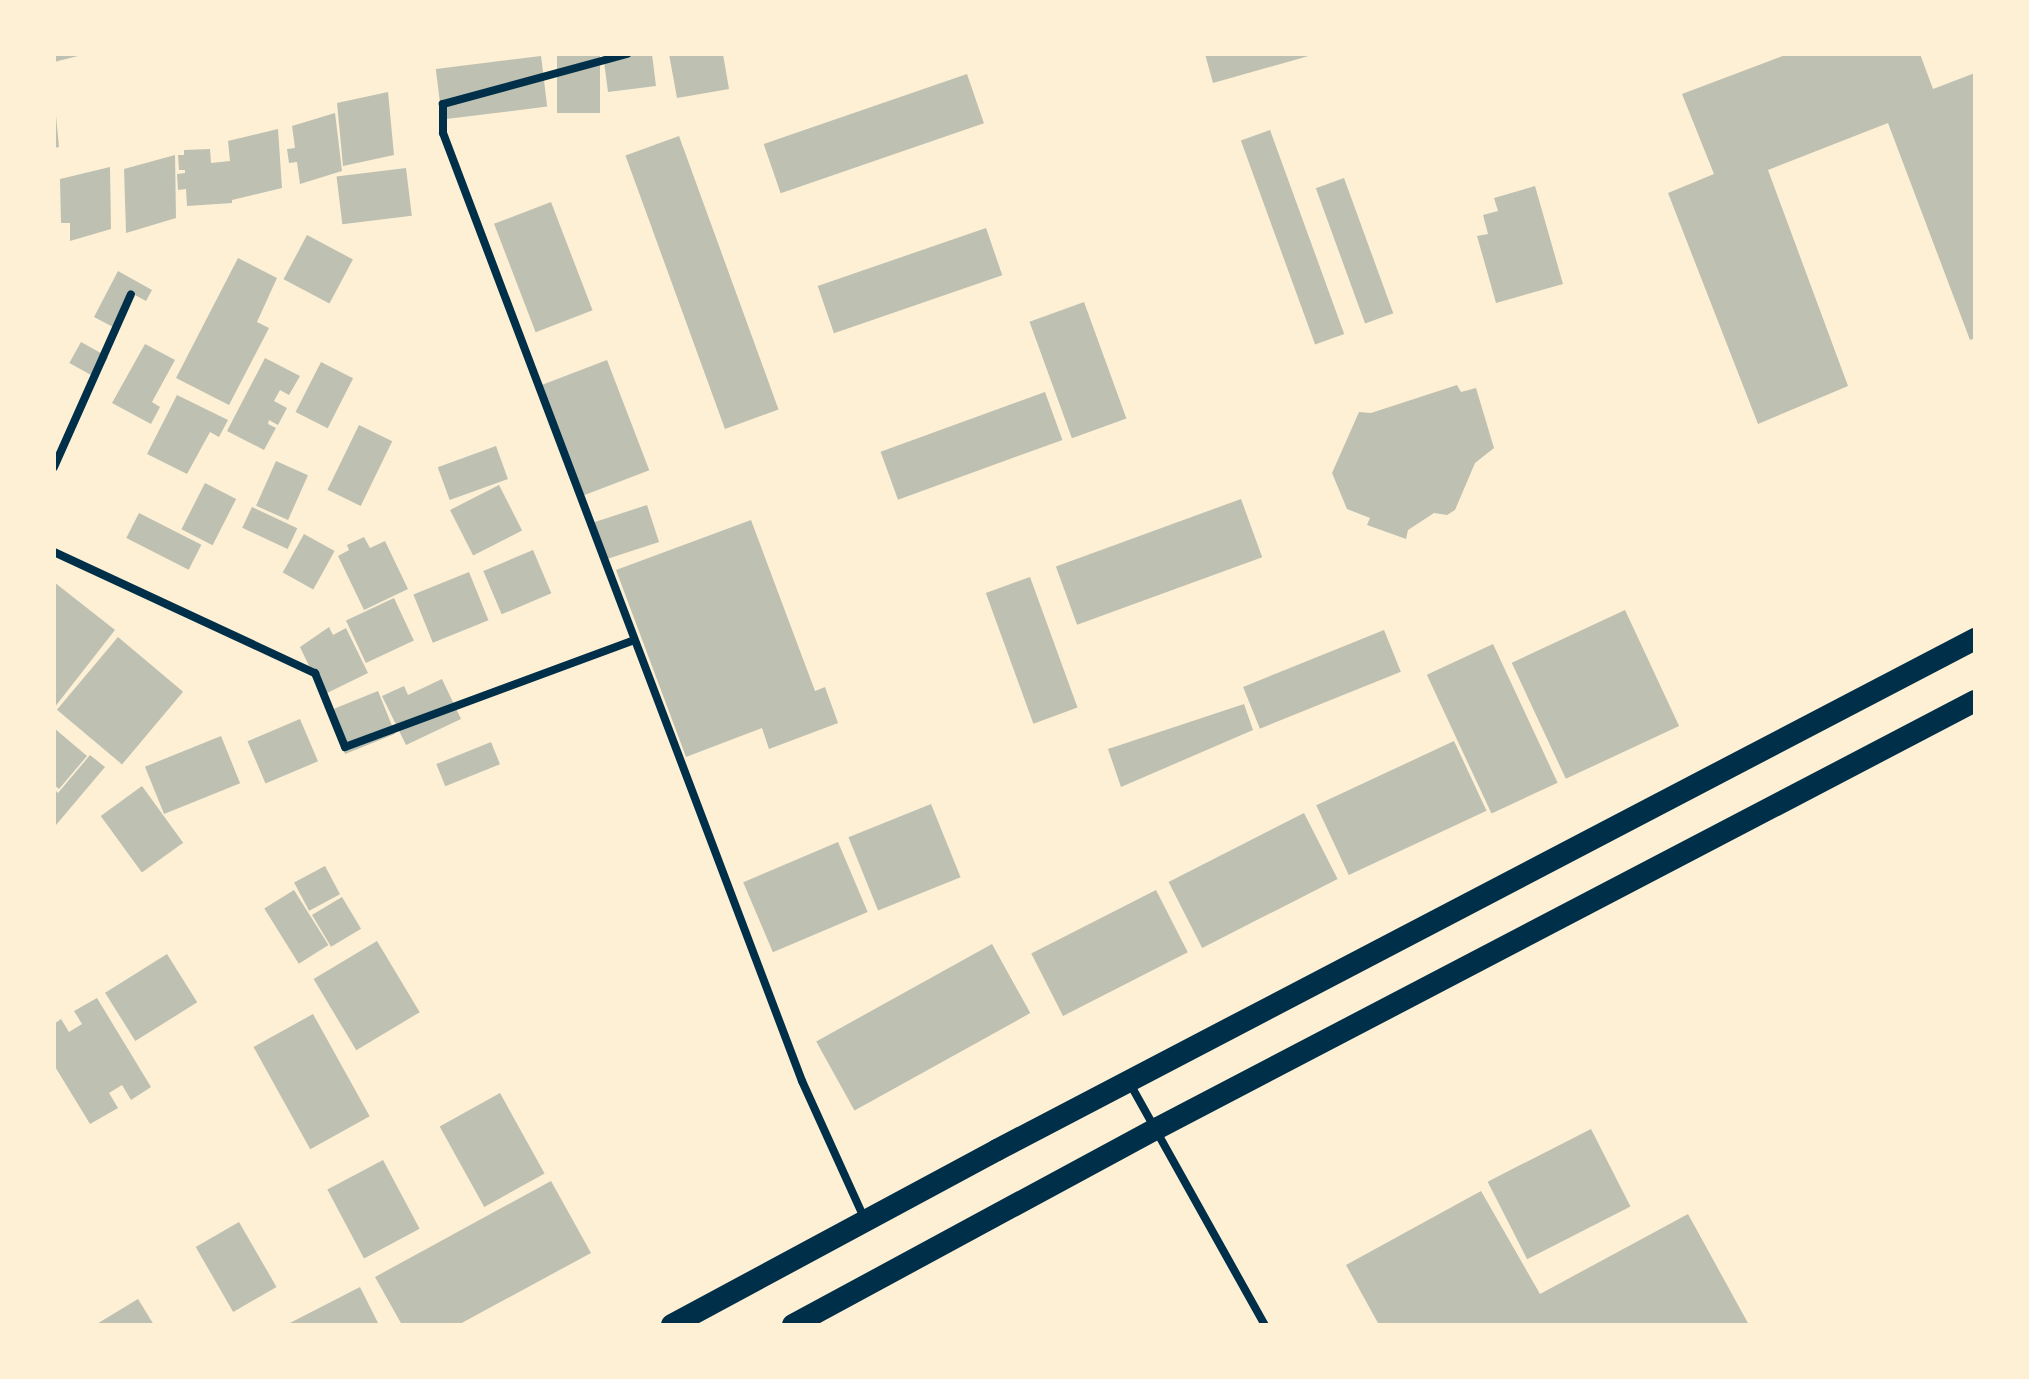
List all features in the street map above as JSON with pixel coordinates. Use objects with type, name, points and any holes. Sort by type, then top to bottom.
[{"type":"highway","points":[[672,1325],[1975,639]]},
{"type":"highway","points":[[793,1325],[1156,1129],[1975,701]]},
{"type":"street","points":[[627,54],[443,104],[443,133],[802,1081],[865,1221]]},
{"type":"street","points":[[54,467],[131,294]]},
{"type":"street","points":[[54,552],[315,673],[345,747],[634,640]]},
{"type":"street","points":[[1129,1082],[1265,1325]]},
{"type":"building","points":[[54,54],[82,54],[82,55],[54,62]]},
{"type":"building","points":[[557,54],[600,54],[600,113],[557,113]]},
{"type":"building","points":[[603,54],[652,54],[656,86],[608,92]]},
{"type":"building","points":[[669,54],[723,54],[729,89],[677,98]]},
{"type":"building","points":[[1205,54],[1312,54],[1312,55],[1213,83]]},
{"type":"building","points":[[1788,54],[1920,54],[1933,89],[1975,73],[1975,338],[1970,340],[1888,123],[1768,170],[1848,386],[1758,424],[1668,193],[1714,174],[1682,94]]},
{"type":"building","points":[[541,56],[547,107],[442,120],[436,69]]},
{"type":"building","points":[[967,74],[984,123],[781,193],[764,144]]},
{"type":"building","points":[[388,92],[394,155],[343,166],[337,103]]},
{"type":"building","points":[[54,95],[59,147],[54,148]]},
{"type":"building","points":[[335,113],[342,171],[300,184],[297,162],[289,163],[287,149],[295,148],[292,126]]},
{"type":"building","points":[[278,129],[282,188],[232,200],[232,203],[187,206],[186,189],[178,190],[177,174],[185,173],[185,170],[179,170],[178,155],[184,155],[184,150],[210,149],[211,163],[230,161],[228,141]]},
{"type":"building","points":[[1270,130],[1344,334],[1315,345],[1241,141]]},
{"type":"building","points":[[679,136],[779,409],[725,429],[625,155]]},
{"type":"building","points":[[175,155],[176,218],[126,233],[124,169]]},
{"type":"building","points":[[110,167],[111,229],[70,241],[70,223],[61,223],[60,179]]},
{"type":"building","points":[[406,168],[412,216],[342,224],[337,177]]},
{"type":"building","points":[[1344,178],[1393,313],[1365,324],[1316,188]]},
{"type":"building","points":[[1535,186],[1563,284],[1496,303],[1477,236],[1488,234],[1483,215],[1498,211],[1494,198]]},
{"type":"building","points":[[551,202],[593,310],[536,332],[494,224]]},
{"type":"building","points":[[986,228],[1002,275],[834,333],[818,286]]},
{"type":"building","points":[[307,235],[353,259],[329,304],[284,279]]},
{"type":"building","points":[[238,258],[277,278],[257,322],[269,328],[229,405],[176,378]]},
{"type":"building","points":[[118,271],[152,290],[146,301],[133,294],[115,328],[94,317]]},
{"type":"building","points":[[1084,302],[1126,419],[1072,438],[1029,322]]},
{"type":"building","points":[[81,342],[108,357],[96,378],[69,363]]},
{"type":"building","points":[[145,344],[175,360],[152,402],[160,407],[151,424],[112,403]]},
{"type":"building","points":[[265,358],[300,376],[289,395],[280,390],[274,401],[287,408],[278,425],[269,420],[268,424],[276,428],[264,450],[227,431]]},
{"type":"building","points":[[607,360],[649,470],[584,495],[542,385]]},
{"type":"building","points":[[321,362],[353,378],[328,428],[296,412]]},
{"type":"building","points":[[1457,385],[1461,392],[1476,388],[1494,448],[1475,463],[1455,510],[1447,515],[1434,513],[1408,530],[1406,539],[1367,525],[1370,518],[1347,509],[1332,473],[1359,412],[1371,413]]},
{"type":"building","points":[[1045,392],[1062,440],[898,500],[881,452]]},
{"type":"building","points":[[177,395],[228,420],[219,437],[210,432],[187,474],[147,454]]},
{"type":"building","points":[[359,425],[392,441],[361,506],[327,490]]},
{"type":"building","points":[[496,446],[508,479],[450,500],[438,467]]},
{"type":"building","points":[[276,461],[308,475],[288,520],[256,506]]},
{"type":"building","points":[[205,483],[236,499],[213,545],[181,529]]},
{"type":"building","points":[[499,485],[522,530],[473,555],[450,510]]},
{"type":"building","points":[[1241,499],[1262,557],[1077,625],[1056,566]]},
{"type":"building","points":[[647,505],[659,542],[604,560],[592,523]]},
{"type":"building","points":[[252,507],[297,528],[288,549],[242,528]]},
{"type":"building","points":[[139,513],[201,545],[189,570],[126,538]]},
{"type":"building","points":[[751,520],[815,691],[825,687],[838,723],[769,749],[762,728],[686,757],[616,570]]},
{"type":"building","points":[[304,534],[335,551],[313,589],[283,572]]},
{"type":"building","points":[[364,537],[370,548],[385,541],[408,589],[364,610],[338,556],[349,550],[347,545]]},
{"type":"building","points":[[533,550],[551,593],[502,614],[483,571]]},
{"type":"building","points":[[469,572],[488,620],[433,643],[413,594]]},
{"type":"building","points":[[1030,577],[1078,708],[1033,724],[986,593]]},
{"type":"building","points":[[54,582],[115,630],[54,708]]},
{"type":"building","points":[[394,598],[414,641],[366,663],[346,620]]},
{"type":"building","points":[[1625,610],[1679,726],[1566,779],[1512,663]]},
{"type":"building","points":[[329,627],[333,635],[346,628],[368,673],[323,695],[300,647]]},
{"type":"building","points":[[1384,630],[1401,672],[1260,729],[1243,687]]},
{"type":"building","points":[[118,637],[183,692],[122,764],[57,710]]},
{"type":"building","points":[[1493,644],[1558,783],[1492,814],[1427,675]]},
{"type":"building","points":[[442,679],[461,719],[406,745],[382,696],[404,686],[408,695]]},
{"type":"building","points":[[378,691],[395,734],[345,754],[328,711]]},
{"type":"building","points":[[1244,704],[1253,730],[1121,787],[1108,749]]},
{"type":"building","points":[[300,719],[318,761],[266,784],[248,741]]},
{"type":"building","points":[[54,728],[87,756],[59,789],[54,785]]},
{"type":"building","points":[[221,736],[240,783],[164,814],[145,767]]},
{"type":"building","points":[[1454,741],[1487,811],[1349,875],[1316,805]]},
{"type":"building","points":[[491,742],[500,764],[445,786],[436,764]]},
{"type":"building","points":[[90,755],[105,767],[56,825],[54,789],[58,793]]},
{"type":"building","points":[[142,786],[183,843],[142,873],[101,816]]},
{"type":"building","points":[[931,804],[961,877],[878,911],[848,837]]},
{"type":"building","points":[[1304,813],[1338,879],[1202,948],[1169,882]]},
{"type":"building","points":[[838,842],[868,912],[773,952],[743,882]]},
{"type":"building","points":[[325,866],[340,894],[309,911],[294,882]]},
{"type":"building","points":[[294,890],[328,945],[299,964],[264,909]]},
{"type":"building","points":[[1156,890],[1188,952],[1063,1016],[1031,954]]},
{"type":"building","points":[[342,897],[361,929],[331,947],[312,915]]},
{"type":"building","points":[[377,941],[420,1012],[356,1050],[314,979]]},
{"type":"building","points":[[992,944],[1030,1013],[855,1111],[816,1041]]},
{"type":"building","points":[[167,954],[197,1002],[135,1041],[105,993]]},
{"type":"building","points":[[97,998],[151,1087],[131,1100],[122,1085],[109,1093],[118,1108],[90,1124],[54,1065],[54,1024],[61,1019],[69,1032],[82,1024],[74,1011]]},
{"type":"building","points":[[313,1014],[370,1116],[310,1149],[254,1047]]},
{"type":"building","points":[[500,1093],[545,1173],[484,1207],[440,1126]]},
{"type":"building","points":[[1591,1129],[1630,1207],[1527,1259],[1488,1182]]},
{"type":"building","points":[[383,1160],[420,1229],[364,1258],[327,1190]]},
{"type":"building","points":[[551,1181],[591,1253],[458,1325],[402,1325],[375,1277]]},
{"type":"building","points":[[1481,1191],[1540,1294],[1688,1214],[1749,1325],[1379,1325],[1346,1265]]},
{"type":"building","points":[[239,1222],[276,1287],[233,1312],[196,1247]]},
{"type":"building","points":[[360,1287],[379,1325],[286,1325]]},
{"type":"building","points":[[138,1299],[154,1325],[95,1325]]}]
